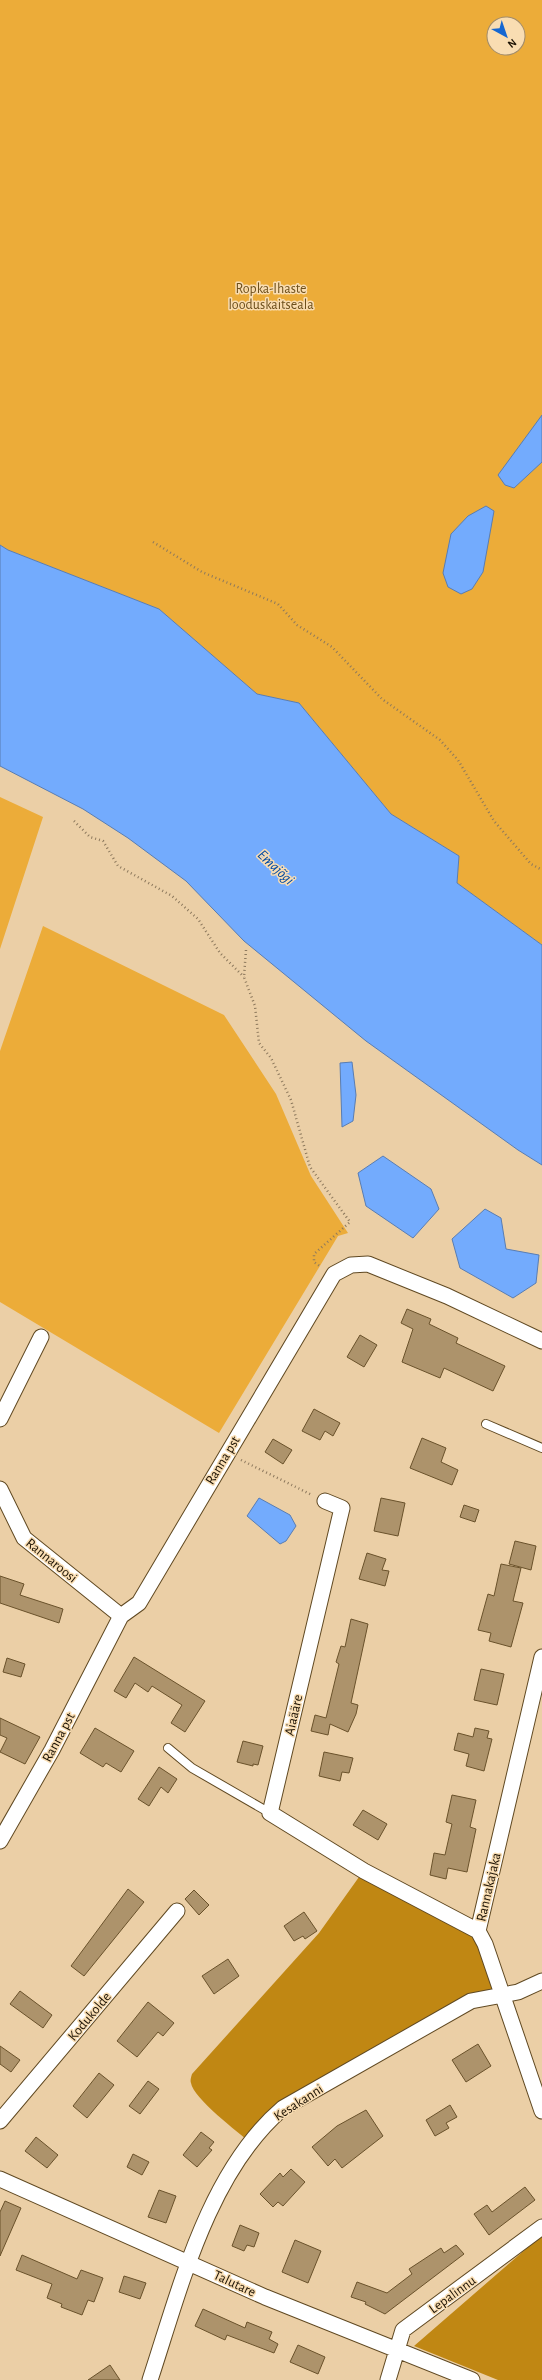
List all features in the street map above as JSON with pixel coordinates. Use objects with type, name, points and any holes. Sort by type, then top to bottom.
[{"type":"street","name":"Ranna pst","points":[[0,1841],[52,1750],[121,1616],[139,1602],[334,1274],[351,1265],[368,1264],[447,1296],[542,1341]]},
{"type":"street","points":[[0,1419],[40,1337]]},
{"type":"street","name":"Rannaroosi","points":[[0,1489],[24,1538],[121,1616]]},
{"type":"street","name":"Aiaääre","points":[[270,1813],[342,1508],[325,1501]]},
{"type":"street","name":"Rannakajaka","points":[[542,1657],[478,1931],[485,1944],[542,2111]]},
{"type":"street","points":[[270,1813],[364,1871],[478,1931]]},
{"type":"street","name":"Kodukolde","points":[[0,2121],[177,1911]]},
{"type":"street","name":"Kesakanni","points":[[150,2380],[189,2261],[220,2188],[265,2123],[283,2108],[471,2001],[518,1992],[542,1981]]},
{"type":"street","name":"Talutare","points":[[0,2179],[189,2261],[265,2297],[472,2380]]},
{"type":"street","name":"Lepalinnu","points":[[388,2380],[403,2330],[542,2227]]},
{"type":"lane","points":[[486,1424],[542,1448]]},
{"type":"lane","points":[[168,1748],[192,1768],[270,1813]]},
{"type":"path","points":[[153,542],[202,572],[278,604],[297,625],[332,647],[382,699],[440,740],[458,760],[494,821],[531,864],[542,870]]},
{"type":"path","points":[[74,821],[90,837],[103,841],[118,866],[172,896],[198,919],[220,953],[244,977],[255,1006],[259,1043],[271,1058],[289,1094],[299,1122],[310,1167],[350,1222],[314,1254],[314,1262],[325,1270]]},
{"type":"path","points":[[244,977],[246,950]]},
{"type":"path","points":[[227,1452],[325,1501]]},
{"type":"green space","name":"Ropka-Ihaste looduskaitseala","points":[[0,0],[542,0],[542,945],[457,883],[459,856],[391,814],[299,703],[257,694],[159,609],[8,550],[0,545]]},
{"type":"green space","points":[[0,797],[43,817],[0,949]]},
{"type":"green space","points":[[43,926],[224,1015],[276,1094],[311,1176],[348,1233],[338,1236],[219,1433],[0,1302],[0,1051]]},
{"type":"shaded area","points":[[364,1870],[480,1933],[500,1987],[344,2065],[251,2143],[217,2115],[200,2097],[191,2082],[192,2074],[319,1933]]},
{"type":"shaded area","points":[[542,2235],[542,2380],[498,2380],[414,2346]]},
{"type":"water","points":[[542,415],[542,462],[514,488],[505,485],[498,475]]},
{"type":"water","points":[[486,506],[494,511],[483,572],[472,589],[461,594],[448,587],[443,573],[451,534],[468,516]]},
{"type":"water","name":"Emajõgi","points":[[0,545],[8,550],[159,609],[257,694],[299,703],[391,814],[459,856],[457,883],[542,945],[542,1165],[518,1150],[366,1041],[244,941],[186,881],[128,838],[83,809],[0,766]]},
{"type":"water","points":[[352,1062],[356,1095],[353,1121],[342,1127],[340,1063]]},
{"type":"water","points":[[383,1156],[431,1189],[439,1209],[413,1238],[366,1206],[358,1173]]},
{"type":"water","points":[[485,1209],[501,1218],[506,1249],[539,1255],[536,1283],[513,1298],[460,1268],[452,1239]]},
{"type":"water","points":[[259,1498],[290,1515],[296,1526],[286,1541],[280,1544],[247,1516]]},
{"type":"building","points":[[407,1309],[431,1319],[429,1324],[458,1338],[456,1343],[505,1366],[493,1391],[444,1368],[440,1378],[402,1362],[413,1329],[401,1323]]},
{"type":"building","points":[[360,1335],[377,1345],[364,1367],[347,1357]]},
{"type":"building","points":[[314,1409],[340,1423],[333,1436],[325,1431],[320,1440],[302,1431]]},
{"type":"building","points":[[422,1438],[446,1448],[441,1462],[458,1470],[452,1485],[410,1468]]},
{"type":"building","points":[[273,1439],[292,1450],[283,1464],[265,1452]]},
{"type":"building","points":[[381,1498],[405,1503],[398,1536],[374,1531]]},
{"type":"building","points":[[464,1505],[479,1510],[475,1522],[460,1517]]},
{"type":"building","points":[[515,1541],[536,1546],[531,1570],[509,1564]]},
{"type":"building","points":[[367,1553],[386,1559],[382,1570],[389,1571],[385,1586],[359,1579]]},
{"type":"building","points":[[501,1564],[521,1568],[513,1601],[523,1603],[511,1647],[489,1641],[491,1633],[478,1630],[488,1594],[494,1596]]},
{"type":"building","points":[[0,1576],[24,1584],[20,1595],[63,1609],[59,1623],[0,1603]]},
{"type":"building","points":[[351,1619],[368,1624],[351,1703],[358,1705],[356,1714],[348,1732],[330,1724],[328,1735],[311,1731],[315,1715],[326,1718],[339,1664],[336,1662],[341,1646],[345,1647]]},
{"type":"building","points":[[134,1657],[205,1701],[185,1732],[171,1723],[182,1705],[152,1686],[148,1692],[135,1683],[126,1698],[114,1691]]},
{"type":"building","points":[[7,1658],[25,1664],[21,1677],[3,1672]]},
{"type":"building","points":[[481,1669],[504,1674],[497,1705],[474,1700]]},
{"type":"building","points":[[0,1718],[40,1737],[25,1764],[0,1752],[7,1738],[0,1735]]},
{"type":"building","points":[[95,1728],[134,1751],[121,1772],[106,1763],[103,1767],[80,1753]]},
{"type":"building","points":[[475,1728],[489,1731],[487,1738],[492,1739],[484,1771],[466,1766],[469,1754],[454,1750],[458,1733],[473,1737]]},
{"type":"building","points":[[243,1741],[263,1746],[258,1765],[253,1764],[253,1766],[237,1762]]},
{"type":"building","points":[[324,1752],[353,1758],[349,1773],[342,1772],[340,1781],[319,1776]]},
{"type":"building","points":[[159,1767],[177,1779],[168,1793],[161,1787],[149,1806],[138,1799]]},
{"type":"building","points":[[452,1795],[476,1800],[470,1827],[476,1829],[467,1872],[448,1868],[446,1879],[430,1875],[434,1853],[445,1855],[452,1824],[446,1822]]},
{"type":"building","points":[[363,1810],[387,1824],[378,1840],[353,1825]]},
{"type":"building","points":[[128,1889],[144,1902],[84,1976],[71,1966]]},
{"type":"building","points":[[194,1890],[209,1905],[199,1915],[185,1899]]},
{"type":"building","points":[[304,1912],[317,1931],[305,1939],[303,1936],[294,1941],[284,1926]]},
{"type":"building","points":[[228,1959],[239,1976],[214,1994],[202,1976]]},
{"type":"building","points":[[20,1991],[52,2015],[43,2028],[10,2004]]},
{"type":"building","points":[[148,2002],[174,2023],[163,2036],[158,2032],[137,2057],[117,2041]]},
{"type":"building","points":[[478,2044],[491,2066],[466,2082],[452,2060]]},
{"type":"building","points":[[0,2046],[20,2060],[11,2072],[0,2064]]},
{"type":"building","points":[[99,2073],[114,2085],[87,2118],[73,2106]]},
{"type":"building","points":[[148,2081],[159,2089],[140,2114],[129,2106]]},
{"type":"building","points":[[450,2105],[457,2117],[446,2123],[449,2128],[435,2136],[426,2120]]},
{"type":"building","points":[[366,2110],[383,2136],[342,2168],[335,2159],[328,2166],[312,2147],[337,2126]]},
{"type":"building","points":[[201,2132],[214,2142],[209,2148],[212,2150],[197,2167],[183,2155]]},
{"type":"building","points":[[36,2137],[58,2155],[47,2168],[25,2151]]},
{"type":"building","points":[[133,2154],[149,2162],[142,2175],[127,2167]]},
{"type":"building","points":[[291,2169],[305,2182],[283,2206],[278,2202],[273,2207],[260,2194],[280,2173],[283,2177]]},
{"type":"building","points":[[525,2187],[535,2200],[489,2235],[474,2214],[487,2205],[492,2212]]},
{"type":"building","points":[[159,2190],[176,2196],[166,2223],[148,2217]]},
{"type":"building","points":[[5,2201],[21,2208],[0,2256],[0,2212]]},
{"type":"building","points":[[240,2225],[259,2233],[254,2247],[247,2245],[244,2251],[232,2246]]},
{"type":"building","points":[[295,2240],[321,2251],[308,2283],[282,2272]]},
{"type":"building","points":[[456,2245],[464,2254],[385,2314],[365,2304],[366,2302],[351,2297],[357,2282],[387,2293],[412,2274],[409,2269],[441,2248],[444,2253]]},
{"type":"building","points":[[22,2255],[77,2279],[81,2270],[103,2278],[94,2302],[88,2300],[82,2315],[61,2307],[62,2304],[47,2298],[52,2284],[16,2270]]},
{"type":"building","points":[[124,2276],[146,2283],[140,2299],[119,2292]]},
{"type":"building","points":[[203,2309],[245,2328],[247,2322],[272,2332],[269,2339],[278,2344],[274,2353],[227,2335],[225,2340],[195,2326]]},
{"type":"building","points":[[298,2345],[325,2357],[318,2374],[290,2362]]},
{"type":"building","points":[[110,2365],[120,2380],[88,2380]]}]
